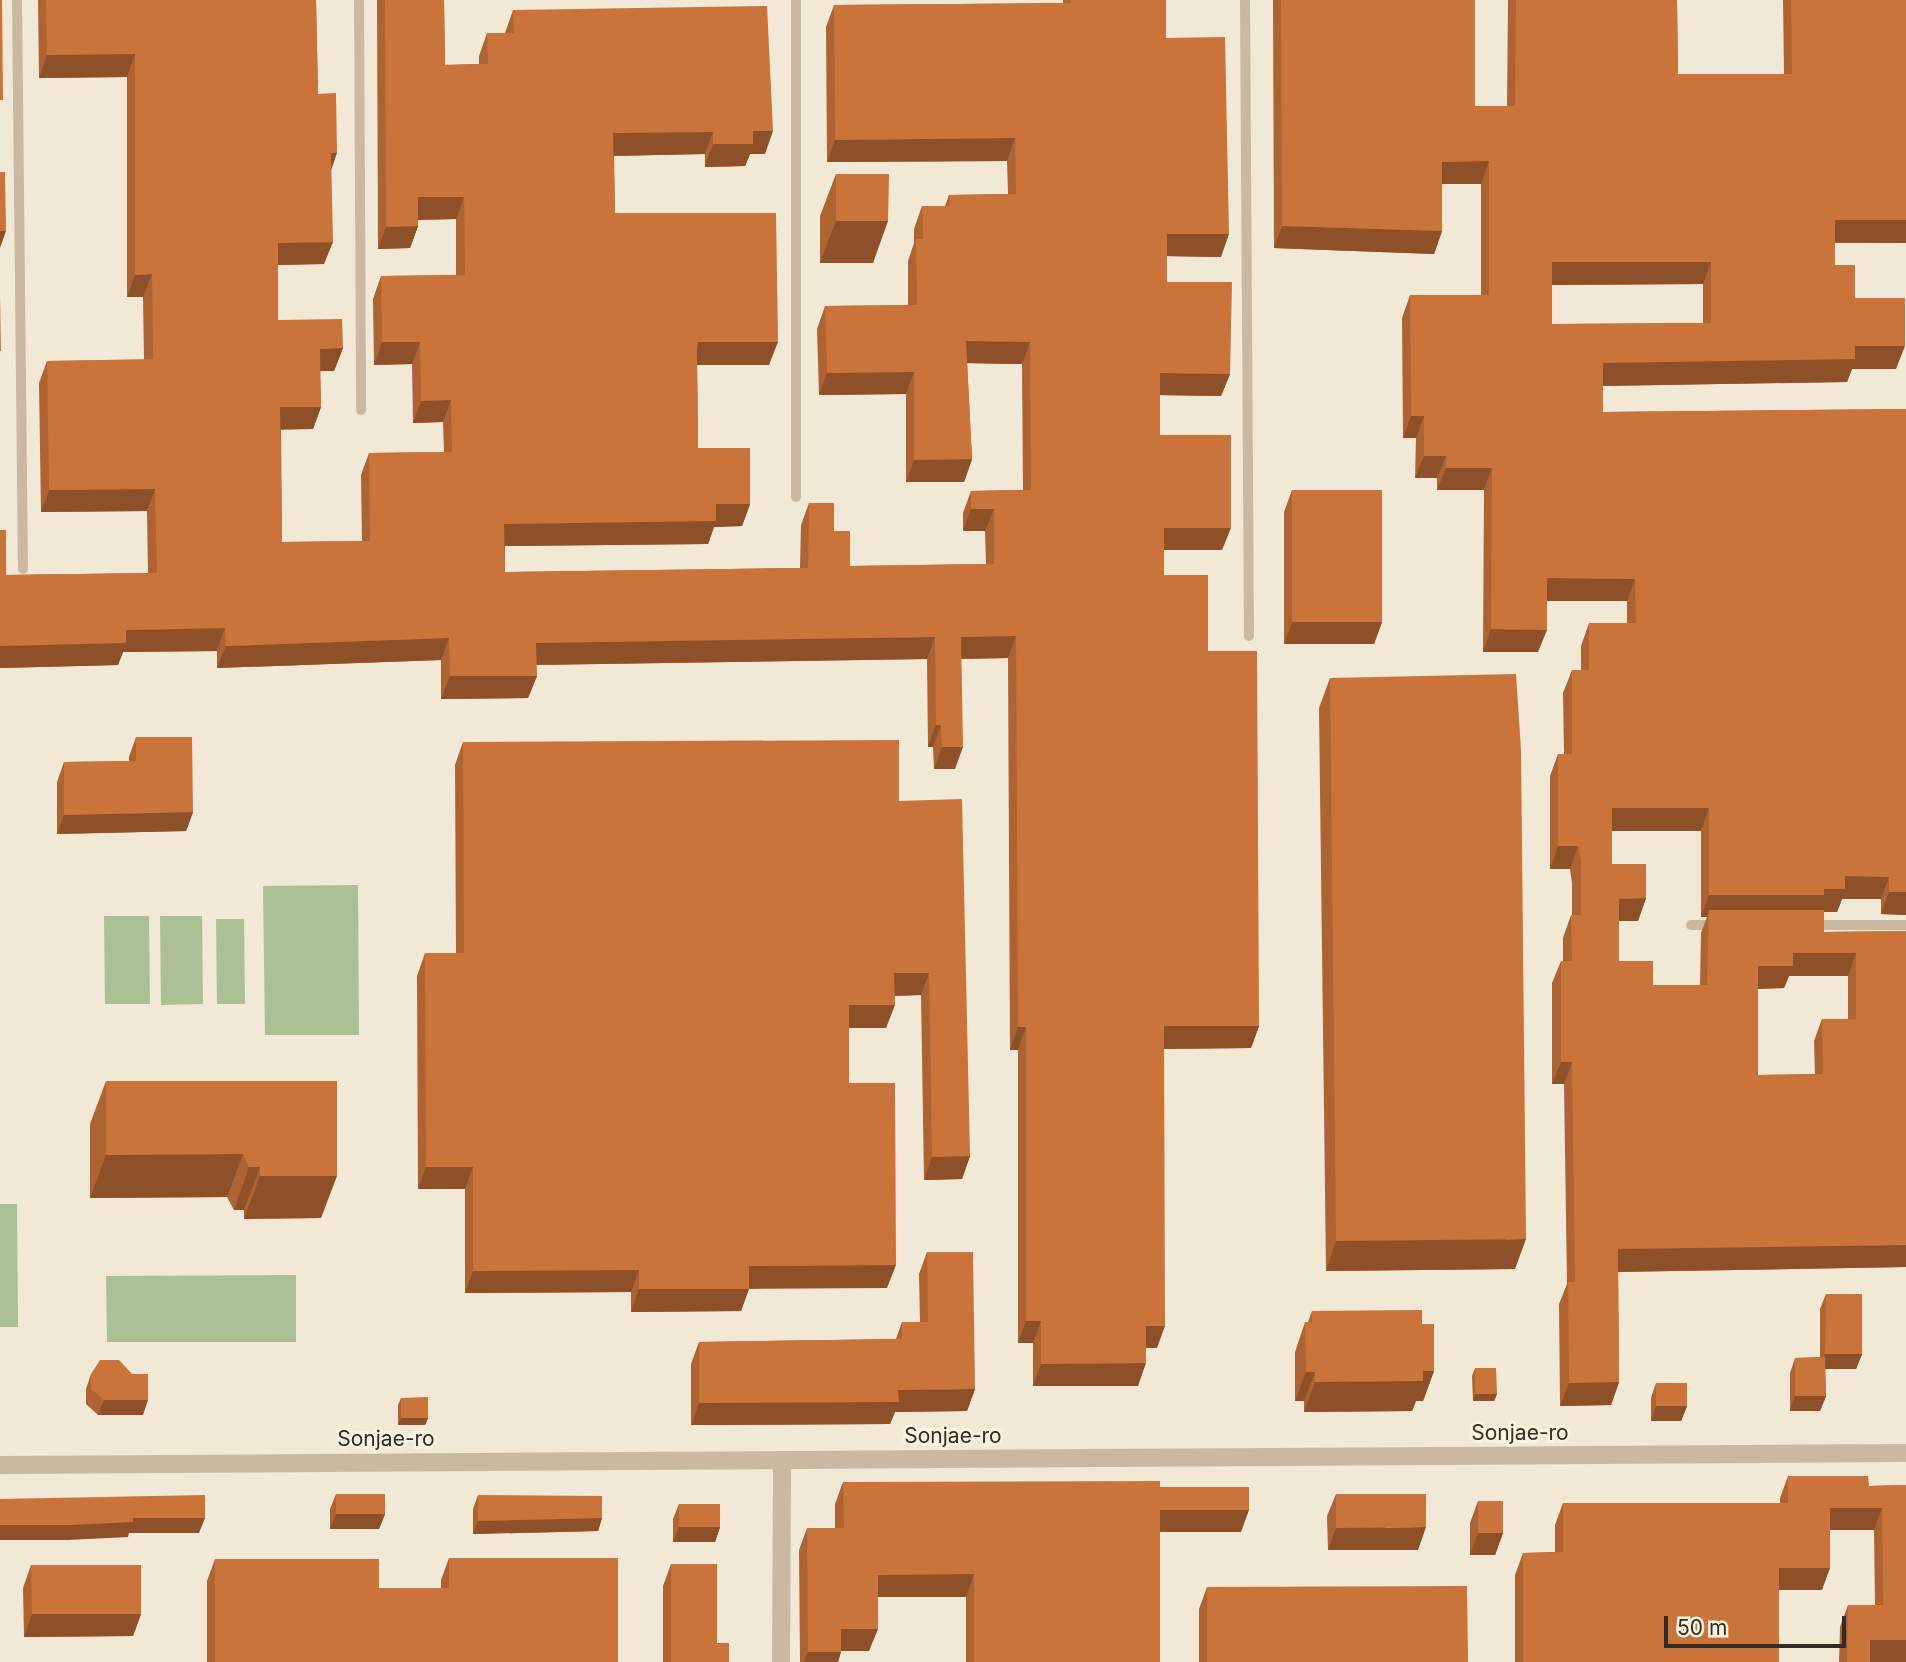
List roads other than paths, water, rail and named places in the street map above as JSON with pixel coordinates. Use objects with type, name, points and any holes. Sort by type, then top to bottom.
[{"type":"street","name":"Sonjae-ro","points":[[0,1465],[1906,1453]]},
{"type":"street","points":[[781,1662],[782,1460]]},
{"type":"lane","points":[[17,0],[23,569]]},
{"type":"lane","points":[[359,0],[361,410]]},
{"type":"lane","points":[[796,0],[796,497]]},
{"type":"lane","points":[[1245,0],[1249,636]]},
{"type":"lane","points":[[1691,925],[1731,925]]},
{"type":"lane","points":[[1798,925],[1906,925]]}]
